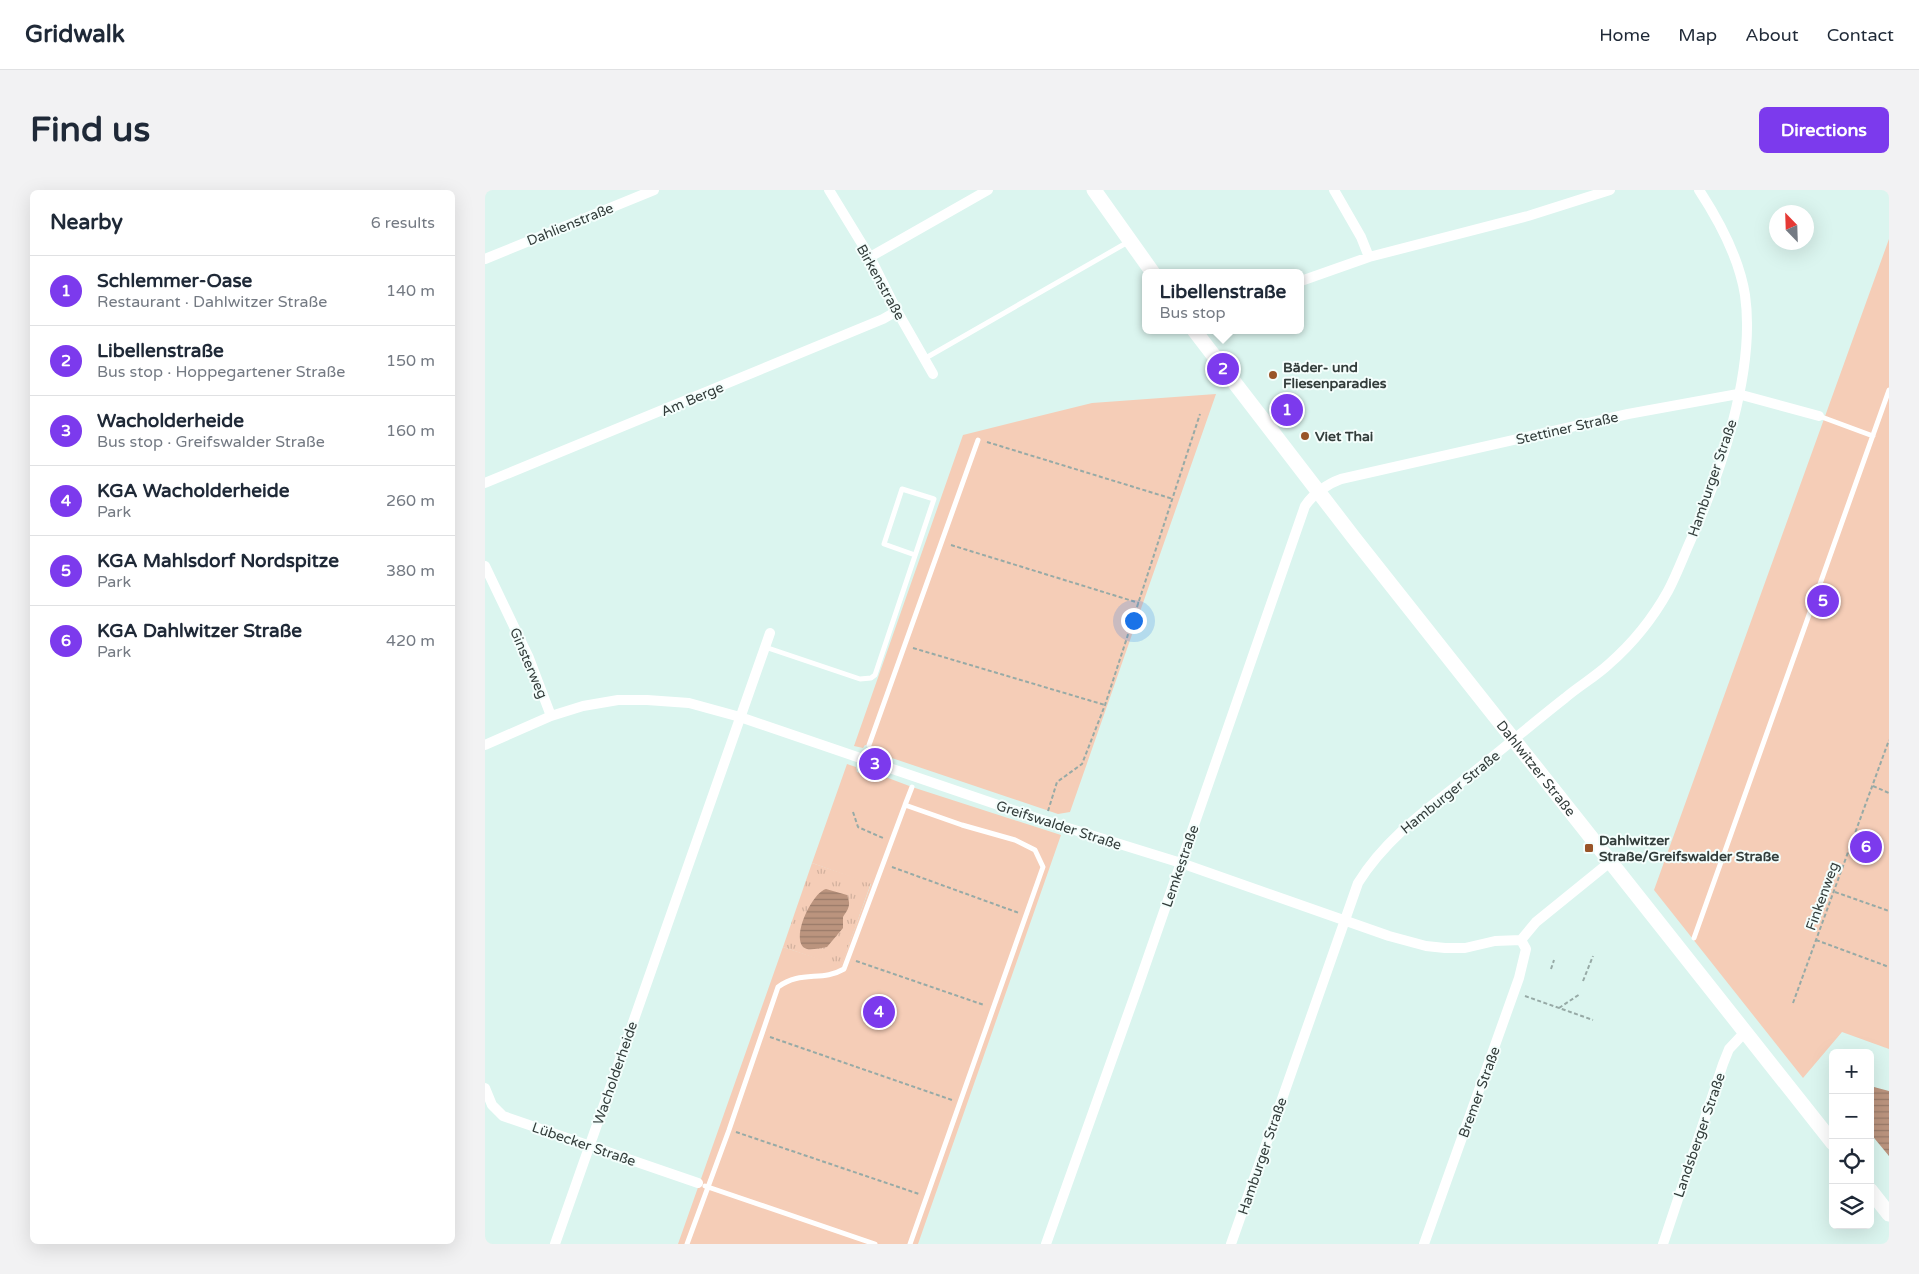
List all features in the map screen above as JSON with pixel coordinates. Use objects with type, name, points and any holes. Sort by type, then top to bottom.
[{"type":"main road","points":[[1094,190],[1150,269]]},
{"type":"main road","name":"Dahlwitzer Straße","points":[[1198,334],[1318,492],[1830,1139]]},
{"type":"main road","points":[[1874,1195],[1889,1214]]},
{"type":"street","name":"Dahlienstraße","points":[[485,259],[654,190]]},
{"type":"street","name":"Birkenstraße","points":[[829,190],[870,257],[897,311],[933,374]]},
{"type":"street","points":[[870,257],[988,190]]},
{"type":"street","points":[[1334,190],[1361,237],[1369,257]]},
{"type":"street","points":[[1304,280],[1369,257],[1528,216],[1610,190]]},
{"type":"street","name":"Hamburger Straße","points":[[1231,1244],[1344,920],[1358,883],[1368,867],[1392,840],[1431,806],[1566,696],[1587,683],[1610,664],[1640,634],[1667,591],[1698,524],[1731,427],[1739,394],[1747,329],[1745,294],[1739,270],[1725,234],[1699,190]]},
{"type":"street","name":"Am Berge","points":[[485,483],[767,368],[883,319],[897,311]]},
{"type":"street","name":"Stettiner Straße","points":[[1318,492],[1341,478],[1629,414],[1739,394],[1819,416]]},
{"type":"street","name":"Lemkestraße","points":[[1047,1244],[1305,506],[1318,492]]},
{"type":"street","name":"Ginsterweg","points":[[485,566],[529,658],[551,716]]},
{"type":"street","name":"Wacholderheide","points":[[555,1244],[770,634]]},
{"type":"street","name":"Greifswalder Straße","points":[[485,745],[551,716],[583,706],[617,700],[689,703],[741,717],[1039,819],[1181,863],[1389,936],[1426,946],[1465,948],[1495,942],[1521,940]]},
{"type":"street","points":[[1521,940],[1536,922],[1610,862]]},
{"type":"street","name":"Bremer Straße","points":[[1424,1244],[1514,992],[1526,949],[1521,940]]},
{"type":"street","name":"Landsberger Straße","points":[[1663,1244],[1723,1064],[1729,1049],[1745,1032]]},
{"type":"street","name":"Lübecker Straße","points":[[485,1088],[492,1105],[503,1116],[703,1185]]},
{"type":"lane","points":[[924,359],[1130,240]]},
{"type":"lane","points":[[1693,938],[1889,390]]},
{"type":"lane","points":[[1819,416],[1873,436]]},
{"type":"lane","points":[[869,745],[978,440]]},
{"type":"lane","points":[[765,647],[860,679],[871,678],[875,675],[934,499],[903,489],[884,544],[915,555]]},
{"type":"lane","points":[[687,1244],[703,1185],[729,1130],[778,987],[795,977],[835,974],[844,969],[912,787]]},
{"type":"lane","points":[[905,805],[962,825],[1015,840],[1035,850],[1043,867],[910,1244]]},
{"type":"lane","points":[[703,1185],[875,1244]]},
{"type":"path","points":[[1049,810],[1057,782],[1082,764],[1105,705],[1200,414]]},
{"type":"path","points":[[978,440],[1173,499]]},
{"type":"path","points":[[941,542],[1139,603]]},
{"type":"path","points":[[905,646],[1105,705]]},
{"type":"path","name":"Finkenweg","points":[[1793,1002],[1889,740]]},
{"type":"path","points":[[1872,786],[1889,792]]},
{"type":"path","points":[[853,812],[858,827],[870,834],[892,841]]},
{"type":"path","points":[[884,864],[1026,915]]},
{"type":"path","points":[[1834,891],[1889,911]]},
{"type":"path","points":[[1816,940],[1889,967]]},
{"type":"path","points":[[1583,981],[1593,956]]},
{"type":"path","points":[[849,958],[993,1009]]},
{"type":"path","points":[[1551,969],[1554,960]]},
{"type":"path","points":[[1514,992],[1593,1020]]},
{"type":"path","points":[[1559,1008],[1580,994]]},
{"type":"path","points":[[763,1035],[960,1102]]},
{"type":"path","points":[[729,1130],[927,1197]]},
{"type":"green space","points":[[1889,239],[1889,1049],[1842,1032],[1803,1078],[1654,890]]},
{"type":"green space","points":[[1216,394],[1070,812],[1058,814],[874,752],[874,747],[865,745],[863,748],[854,746],[963,435],[1092,403]]},
{"type":"green space","points":[[847,764],[856,767],[857,772],[863,774],[867,770],[912,787],[1061,835],[918,1244],[678,1244],[783,947],[841,966],[871,884],[812,863]]},
{"type":"green space","points":[[812,863],[871,883],[841,967],[783,947]]},
{"type":"shaded area","points":[[826,889],[847,895],[849,904],[843,917],[843,928],[827,947],[807,949],[802,945],[800,938],[804,919],[814,899]]},
{"type":"shaded area","points":[[1874,1087],[1889,1091],[1889,1156],[1874,1138]]},
{"type":"place","name":"Libellenstraße","points":[[1223,369]]},
{"type":"place","name":"Bäder- und Fliesenparadies","points":[[1273,375]]},
{"type":"place","name":"Schlemmer-Oase","points":[[1287,410]]},
{"type":"place","name":"Viet Thai","points":[[1305,436]]},
{"type":"place","name":"KGA Mahlsdorf Nordspitze","points":[[1823,601]]},
{"type":"place","name":"Wacholderheide","points":[[875,764]]},
{"type":"place","name":"KGA Dahlwitzer Straße","points":[[1866,847]]},
{"type":"place","name":"Dahlwitzer Straße/Greifswalder Straße","points":[[1589,848]]},
{"type":"place","name":"KGA Wacholderheide","points":[[879,1012]]}]
